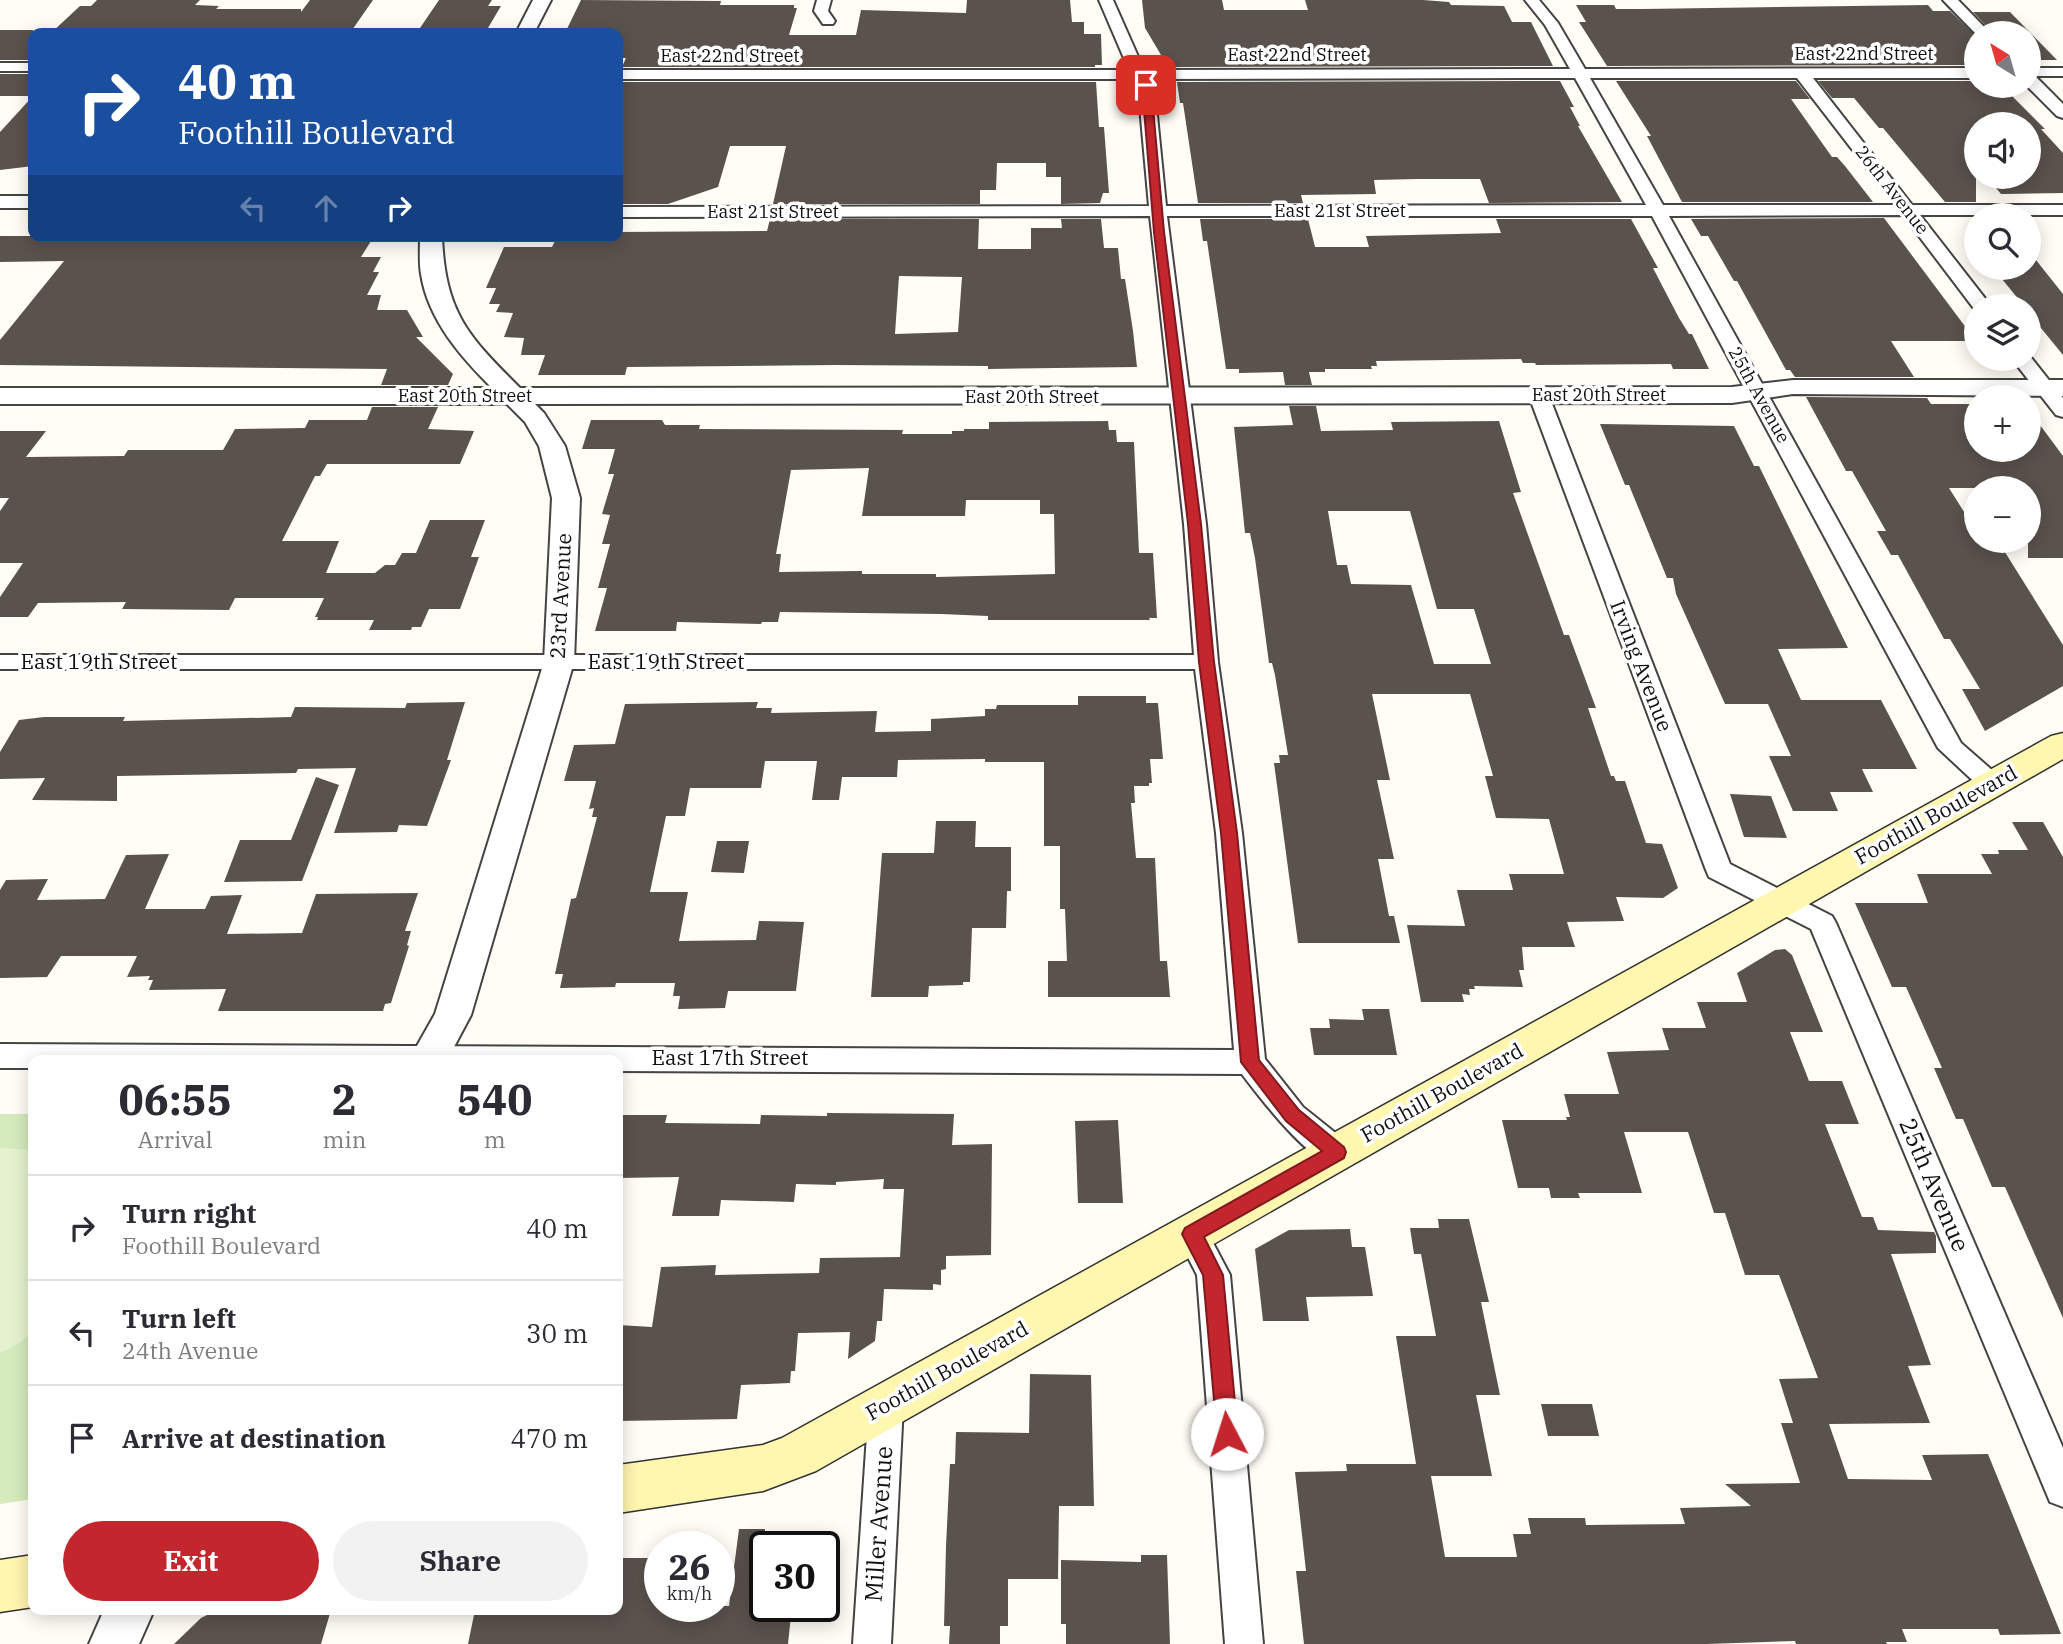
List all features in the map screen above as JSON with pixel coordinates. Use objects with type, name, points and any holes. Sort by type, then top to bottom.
[{"type":"main road","name":"Foothill Boulevard","points":[[623,1488],[763,1468],[798,1455],[2063,744]]},
{"type":"main road","points":[[0,1586],[28,1582]]},
{"type":"street","points":[[527,28],[542,0]]},
{"type":"street","points":[[824,0],[821,11],[828,21]]},
{"type":"street","points":[[1106,0],[1134,65],[1146,85],[1157,212],[1195,524],[1206,662],[1229,833],[1250,1062],[1292,1116],[1337,1152]]},
{"type":"street","name":"25th Avenue","points":[[1532,0],[1551,23],[1657,209],[1951,748],[1992,784]]},
{"type":"street","points":[[1950,0],[1971,21]]},
{"type":"street","points":[[0,67],[28,67]]},
{"type":"street","name":"East 22nd Street","points":[[623,75],[1964,72]]},
{"type":"street","points":[[2041,72],[2063,72]]},
{"type":"street","name":"26th Avenue","points":[[1801,74],[1973,294]]},
{"type":"street","points":[[2041,91],[2063,113]]},
{"type":"street","points":[[0,202],[28,202]]},
{"type":"street","name":"East 21st Street","points":[[623,212],[2063,210]]},
{"type":"street","name":"23rd Avenue","points":[[431,242],[432,273],[437,293],[451,324],[482,364],[536,418],[552,446],[566,498],[559,662],[453,1015],[431,1055]]},
{"type":"street","points":[[2035,371],[2054,388],[2063,411]]},
{"type":"street","name":"East 20th Street","points":[[0,396],[1539,396],[1732,395],[1793,387],[2054,388]]},
{"type":"street","name":"Irving Avenue","points":[[1539,396],[1719,870],[1781,902]]},
{"type":"street","name":"East 19th Street","points":[[0,662],[1206,662]]},
{"type":"street","name":"25th Avenue","points":[[1781,902],[1822,923],[2063,1490]]},
{"type":"street","name":"East 17th Street","points":[[0,1056],[28,1056]]},
{"type":"street","name":"East 17th Street","points":[[623,1059],[1250,1062]]},
{"type":"street","points":[[1192,1234],[1213,1275],[1244,1644]]},
{"type":"street","name":"Miller Avenue","points":[[872,1644],[886,1405]]},
{"type":"street","points":[[113,1644],[128,1615]]},
{"type":"green space","points":[[0,1114],[28,1114],[28,1500],[0,1504]]},
{"type":"green space","points":[[0,1148],[28,1150],[28,1335],[0,1353]]},
{"type":"building","points":[[97,0],[200,0],[195,5],[219,6],[216,9],[301,9],[301,12],[310,0],[373,0],[353,28],[56,28],[80,6],[91,6]]},
{"type":"building","points":[[439,0],[492,0],[488,6],[501,6],[488,28],[420,28]]},
{"type":"building","points":[[581,0],[721,1],[720,5],[794,5],[794,8],[797,8],[789,35],[856,35],[861,10],[966,13],[967,0],[1070,0],[1072,22],[1084,22],[1084,34],[1101,34],[1102,65],[623,67],[626,58],[623,58],[623,28],[567,28]]},
{"type":"building","points":[[1142,0],[1222,0],[1224,10],[1308,10],[1305,0],[1423,0],[1449,2],[1451,5],[1504,6],[1512,22],[1531,22],[1553,66],[1175,67],[1164,60],[1145,28]]},
{"type":"building","points":[[1576,5],[1614,5],[1616,9],[1642,9],[1928,5],[1933,11],[1950,11],[1964,24],[1964,65],[1607,66],[1579,22],[1586,22]]},
{"type":"building","points":[[1973,12],[2010,12],[2019,21],[1982,21]]},
{"type":"building","points":[[0,30],[28,30],[28,60],[0,60]]},
{"type":"building","points":[[2041,44],[2057,60],[2041,60]]},
{"type":"building","points":[[0,74],[28,74],[28,96],[0,96]]},
{"type":"building","points":[[1560,81],[1574,107],[1570,107],[1578,126],[1622,202],[1489,203],[1480,179],[1417,179],[1374,180],[1376,194],[1301,195],[1303,203],[1198,203],[1183,103],[1180,103],[1177,82]]},
{"type":"building","points":[[1616,81],[1796,81],[1810,99],[1791,99],[1832,157],[1837,157],[1873,202],[1682,202],[1647,136],[1651,136]]},
{"type":"building","points":[[1818,81],[1964,81],[1964,98],[2014,98],[2028,112],[1964,112],[1964,189],[1976,189],[1976,202],[1945,202],[1854,98],[1832,98]]},
{"type":"building","points":[[623,82],[1096,82],[1099,127],[1104,127],[1109,193],[1103,193],[1100,203],[1061,204],[1061,177],[1046,177],[1046,163],[997,163],[996,190],[980,190],[980,204],[773,204],[786,146],[730,146],[718,187],[668,204],[623,204]]},
{"type":"building","points":[[28,101],[28,167],[0,170],[0,132]]},
{"type":"building","points":[[2041,129],[2063,153],[2063,193],[2001,194],[1997,189],[2041,189]]},
{"type":"building","points":[[1884,218],[1964,325],[1964,341],[1891,341],[1914,377],[1795,377],[1790,370],[1786,370],[1737,281],[1734,281],[1708,236],[1701,236],[1691,219]]},
{"type":"building","points":[[770,219],[979,219],[978,249],[1031,249],[1031,228],[1062,228],[1061,219],[1101,219],[1104,248],[1118,248],[1137,367],[627,367],[625,375],[538,375],[545,355],[521,355],[524,338],[504,337],[513,313],[496,312],[500,304],[489,304],[496,288],[486,288],[504,247],[552,247],[554,242],[623,242],[623,232],[767,231]],"holes":[[[899,276],[962,277],[958,332],[895,334]]]},
{"type":"building","points":[[1200,219],[1308,219],[1315,247],[1369,247],[1366,236],[1501,233],[1496,219],[1631,219],[1658,268],[1653,268],[1679,318],[1689,334],[1692,334],[1709,369],[1673,369],[1671,364],[1536,365],[1523,363],[1521,359],[1376,361],[1377,366],[1371,366],[1372,369],[1325,369],[1325,372],[1309,372],[1312,385],[1285,385],[1283,372],[1239,373],[1239,369],[1226,369],[1207,241],[1203,241]]},
{"type":"building","points":[[0,236],[28,236],[28,242],[370,242],[361,257],[381,257],[373,272],[379,272],[367,295],[381,295],[377,310],[407,310],[423,337],[416,337],[453,374],[448,385],[381,385],[387,369],[0,365],[0,340],[64,261],[0,262]]},
{"type":"building","points":[[2041,266],[2063,294],[2063,355],[2041,328],[2041,294],[2014,294],[2003,280],[2041,280]]},
{"type":"building","points":[[1806,397],[1927,398],[1931,404],[1964,404],[1964,462],[2041,462],[2041,426],[2063,456],[2063,558],[2028,558],[2028,553],[2041,553],[2041,476],[1964,476],[1964,488],[1949,488],[1964,512],[1964,553],[2006,553],[2063,645],[2063,686],[1985,731],[1962,689],[1980,689],[1950,639],[1944,639],[1898,555],[1891,555],[1877,531],[1886,531],[1852,471],[1846,471]]},
{"type":"building","points":[[1289,406],[1316,406],[1321,431],[1393,430],[1391,422],[1499,421],[1521,492],[1513,493],[1564,635],[1569,635],[1596,708],[1588,708],[1611,776],[1614,776],[1616,781],[1625,781],[1646,843],[1662,844],[1678,888],[1663,898],[1616,897],[1624,921],[1567,922],[1575,947],[1522,947],[1524,970],[1519,970],[1523,987],[1474,986],[1475,989],[1469,989],[1470,995],[1462,994],[1464,1002],[1421,1002],[1407,925],[1465,926],[1457,890],[1513,890],[1509,874],[1564,874],[1549,819],[1496,818],[1485,776],[1493,776],[1470,694],[1372,694],[1390,780],[1377,780],[1394,859],[1378,859],[1389,916],[1394,916],[1400,943],[1298,943],[1274,763],[1280,763],[1279,755],[1288,755],[1275,675],[1272,663],[1269,663],[1255,558],[1250,533],[1245,533],[1234,427],[1293,425]],"holes":[[[1328,511],[1410,511],[1437,609],[1474,609],[1491,664],[1434,664],[1411,585],[1351,584],[1347,565],[1337,565]]]},
{"type":"building","points":[[372,407],[438,407],[428,429],[474,431],[460,464],[327,464],[320,476],[315,476],[282,541],[339,541],[326,573],[375,573],[385,565],[395,565],[402,553],[416,553],[430,520],[485,520],[471,557],[479,557],[460,609],[429,609],[421,627],[412,627],[411,630],[369,630],[374,620],[317,620],[318,617],[315,617],[324,598],[235,598],[229,610],[122,609],[126,602],[38,603],[28,617],[0,617],[0,597],[23,563],[0,563],[0,511],[9,498],[0,498],[0,431],[46,431],[26,457],[124,456],[128,450],[223,450],[235,429],[305,428],[309,420],[367,420]]},
{"type":"building","points":[[591,420],[662,420],[665,425],[700,425],[699,429],[903,430],[902,434],[952,434],[952,431],[964,429],[989,429],[989,422],[1108,421],[1109,430],[1116,430],[1117,442],[1134,442],[1139,553],[1153,553],[1157,618],[988,620],[988,616],[941,614],[780,612],[778,622],[761,624],[677,622],[676,631],[595,631],[607,588],[598,588],[610,544],[602,544],[610,515],[602,514],[614,474],[608,474],[615,449],[582,449]],"holes":[[[869,468],[862,516],[965,516],[966,500],[1040,500],[1040,514],[1054,514],[1055,574],[936,577],[936,574],[862,574],[862,571],[779,572],[781,554],[776,554],[791,470]]]},
{"type":"building","points":[[1600,424],[1734,426],[1754,466],[1759,466],[1848,648],[1778,649],[1801,700],[1881,700],[1917,769],[1862,769],[1873,792],[1830,792],[1838,811],[1793,811],[1769,756],[1791,756],[1768,704],[1725,704],[1676,594],[1673,578],[1667,578],[1629,485],[1625,485]]},
{"type":"building","points":[[1078,696],[1146,696],[1146,703],[1158,703],[1163,759],[1150,759],[1152,783],[1149,783],[1149,786],[1134,786],[1135,803],[1131,803],[1136,858],[1155,858],[1160,961],[1167,961],[1170,997],[1048,997],[1048,961],[1067,961],[1065,909],[1060,909],[1060,846],[1044,846],[1044,762],[985,762],[985,759],[898,760],[897,777],[842,777],[839,800],[812,800],[817,761],[765,761],[761,788],[690,788],[685,816],[666,816],[650,892],[688,892],[679,941],[756,940],[759,921],[804,922],[796,991],[728,991],[725,1008],[678,1009],[680,996],[673,996],[675,983],[616,983],[615,987],[560,988],[563,974],[555,974],[571,899],[576,898],[597,817],[592,817],[594,808],[589,809],[596,781],[564,781],[574,745],[615,744],[625,704],[758,702],[756,708],[772,708],[771,713],[877,711],[875,732],[931,731],[931,719],[985,716],[985,709],[996,709],[997,705],[1078,705]]},
{"type":"building","points":[[465,702],[447,760],[451,760],[427,826],[399,825],[397,832],[334,833],[356,768],[298,769],[296,773],[117,776],[117,801],[32,800],[45,778],[0,779],[0,752],[19,720],[44,717],[125,717],[123,721],[291,717],[295,707],[405,708],[407,703]]},
{"type":"building","points":[[316,777],[339,785],[302,881],[224,882],[240,840],[291,840]]},
{"type":"building","points":[[1730,794],[1771,796],[1787,838],[1744,837]]},
{"type":"building","points":[[936,821],[976,821],[975,847],[1011,847],[1011,891],[1007,891],[1006,928],[972,928],[970,982],[963,982],[963,985],[929,986],[928,997],[871,997],[882,853],[934,853]]},
{"type":"building","points":[[2012,822],[2043,822],[2063,857],[2063,1318],[2005,1187],[1992,1187],[1963,1119],[1956,1119],[1934,1068],[1942,1068],[1906,987],[1892,987],[1855,903],[1928,903],[1917,874],[1992,874],[1981,854],[1999,854],[1998,850],[2028,850]]},
{"type":"building","points":[[717,841],[749,841],[744,873],[711,872]]},
{"type":"building","points":[[169,854],[145,909],[205,909],[211,896],[242,895],[227,934],[302,933],[316,894],[418,893],[405,931],[411,931],[407,945],[409,946],[391,1003],[385,1004],[383,1011],[218,1011],[226,989],[149,990],[153,980],[148,980],[150,976],[127,977],[137,956],[61,956],[47,977],[0,978],[0,890],[6,880],[48,879],[37,900],[105,899],[126,855]]},
{"type":"building","points":[[1785,949],[1792,955],[1823,1032],[1790,1032],[1809,1081],[1842,1081],[1859,1124],[1825,1124],[1862,1217],[1873,1217],[1878,1230],[1934,1232],[1936,1236],[1936,1253],[1891,1254],[1931,1365],[1908,1366],[1930,1423],[1829,1424],[1848,1479],[1932,1480],[1922,1455],[1988,1454],[2061,1634],[2000,1635],[1998,1629],[1902,1629],[1907,1642],[1886,1642],[1887,1644],[1796,1644],[1795,1641],[1707,1644],[1304,1644],[1296,1571],[1306,1571],[1295,1472],[1347,1471],[1346,1464],[1416,1464],[1396,1336],[1436,1336],[1421,1254],[1414,1254],[1410,1228],[1439,1228],[1438,1219],[1469,1219],[1489,1302],[1481,1302],[1500,1395],[1476,1395],[1492,1476],[1431,1476],[1445,1557],[1517,1557],[1513,1534],[1531,1534],[1528,1518],[1585,1518],[1586,1525],[1685,1524],[1680,1508],[1751,1506],[1725,1484],[1800,1483],[1781,1423],[1793,1423],[1779,1379],[1818,1378],[1779,1275],[1745,1275],[1725,1213],[1714,1213],[1688,1132],[1624,1132],[1642,1193],[1578,1193],[1580,1198],[1551,1198],[1549,1188],[1518,1188],[1502,1120],[1567,1120],[1566,1117],[1570,1117],[1564,1094],[1619,1094],[1607,1052],[1669,1050],[1662,1028],[1706,1028],[1697,1002],[1747,1002],[1737,973],[1775,950]]},
{"type":"building","points":[[1362,1009],[1389,1009],[1397,1055],[1314,1055],[1310,1028],[1330,1028],[1329,1019],[1364,1020]]},
{"type":"building","points":[[827,1113],[954,1114],[952,1145],[992,1144],[991,1255],[946,1256],[946,1269],[941,1270],[941,1285],[933,1284],[933,1290],[884,1289],[882,1321],[877,1321],[875,1341],[848,1359],[850,1332],[798,1333],[795,1371],[791,1371],[790,1383],[741,1385],[737,1419],[623,1421],[623,1325],[652,1327],[661,1267],[716,1265],[715,1275],[819,1273],[820,1258],[900,1257],[904,1189],[883,1189],[884,1179],[836,1182],[836,1185],[796,1184],[794,1202],[721,1200],[719,1216],[672,1216],[679,1177],[623,1178],[623,1115],[667,1115],[665,1123],[760,1124],[761,1115],[827,1116]]},
{"type":"building","points":[[1118,1120],[1123,1203],[1078,1203],[1075,1121]]},
{"type":"building","points":[[1350,1229],[1352,1247],[1365,1247],[1373,1296],[1306,1297],[1309,1321],[1263,1321],[1255,1249],[1289,1230]]},
{"type":"building","points":[[1030,1374],[1091,1375],[1094,1506],[1059,1506],[1058,1579],[1008,1579],[1008,1626],[1000,1626],[1000,1644],[949,1644],[950,1626],[944,1626],[946,1546],[950,1464],[955,1464],[956,1432],[1029,1433]]},
{"type":"building","points":[[1541,1404],[1592,1404],[1599,1436],[1548,1436]]},
{"type":"building","points":[[739,1529],[765,1529],[749,1531],[749,1622],[790,1622],[788,1644],[468,1644],[474,1615],[623,1615],[623,1558],[644,1558],[644,1622],[735,1622],[735,1560]]},
{"type":"building","points":[[1141,1555],[1167,1555],[1170,1644],[1066,1644],[1066,1624],[1061,1624],[1061,1560],[1141,1562]]},
{"type":"building","points":[[207,1615],[330,1615],[321,1644],[174,1644]]},
{"type":"route","points":[[1146,85],[1159,232],[1195,524],[1206,662],[1229,833],[1250,1062],[1292,1116],[1337,1152],[1192,1234],[1213,1275],[1227,1434]]}]
